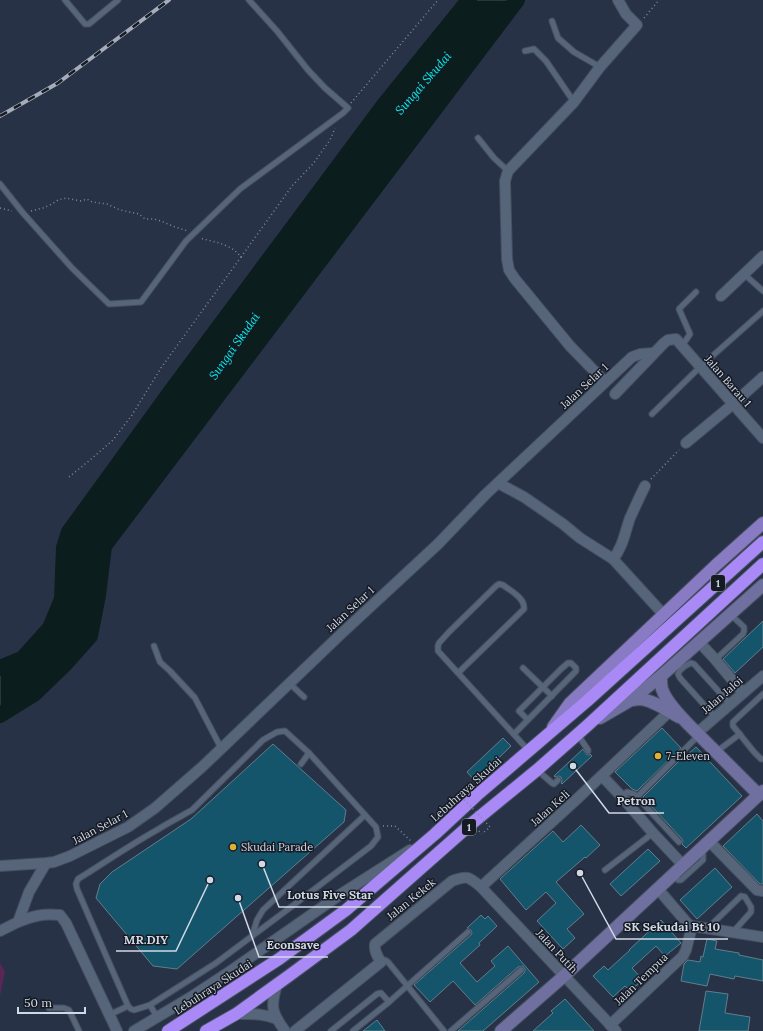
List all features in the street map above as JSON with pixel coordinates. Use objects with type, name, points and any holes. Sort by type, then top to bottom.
[{"type":"highway","points":[[743,560],[763,538]]},
{"type":"highway","name":"Lebuhraya Skudai","points":[[168,1031],[279,959],[346,910],[548,735],[763,542]]},
{"type":"highway","name":"1","points":[[206,1031],[236,1014],[351,930],[472,824],[577,735],[763,564]]},
{"type":"main road","points":[[548,735],[570,703],[763,523]]},
{"type":"street","points":[[605,382],[570,346],[509,270],[507,259],[505,181],[508,171],[574,102],[600,67],[637,25],[626,14],[618,0]]},
{"type":"street","points":[[722,296],[763,256]]},
{"type":"street","points":[[615,394],[664,343],[668,340],[679,342]]},
{"type":"street","name":"Jalan Barau 1","points":[[679,342],[763,438]]},
{"type":"street","name":"Jalan Selar 1","points":[[0,866],[54,862],[70,856],[128,828],[202,767],[289,683],[438,544],[476,503],[605,382],[632,358],[640,354],[654,353]]},
{"type":"street","points":[[686,443],[763,378]]},
{"type":"street","points":[[498,483],[524,497],[563,524],[580,538],[613,559],[664,615]]},
{"type":"street","points":[[613,559],[621,547],[631,516],[646,486]]},
{"type":"street","points":[[588,725],[630,700],[661,676],[763,585]]},
{"type":"street","points":[[699,642],[743,693]]},
{"type":"street","points":[[501,1031],[564,976],[683,865],[762,795],[682,718],[671,705],[662,689],[661,676]]},
{"type":"street","name":"Jalan Jaloi","points":[[698,734],[715,717],[763,676]]},
{"type":"street","points":[[630,700],[646,700],[682,718]]},
{"type":"street","name":"Jalan Keli","points":[[481,887],[669,712]]},
{"type":"street","points":[[602,776],[683,865]]},
{"type":"street","points":[[134,1031],[191,997],[341,894],[435,834]]},
{"type":"street","points":[[705,845],[757,890],[763,891]]},
{"type":"street","points":[[18,922],[29,892],[46,863]]},
{"type":"street","name":"Jalan Kekek","points":[[381,962],[375,953],[375,944],[452,881],[461,878],[470,878],[481,887]]},
{"type":"street","name":"Jalan Putih","points":[[481,887],[613,1028]]},
{"type":"street","points":[[658,889],[688,924],[692,926],[763,937]]},
{"type":"street","points":[[0,930],[32,916],[60,915],[66,923],[117,1031]]},
{"type":"street","name":"Jalan Tempua","points":[[613,1028],[683,956],[688,945],[692,926]]},
{"type":"street","points":[[296,1031],[381,962]]},
{"type":"street","points":[[277,985],[273,1011],[285,1031]]},
{"type":"street","points":[[236,1014],[257,1013],[268,1015],[277,1019]]},
{"type":"lane","points":[[65,0],[85,24],[89,24],[118,0]]},
{"type":"lane","points":[[0,184],[23,213],[72,268],[109,304],[140,302],[186,241],[240,189],[348,108],[324,88],[250,0]]},
{"type":"lane","points":[[552,22],[558,38],[574,52],[600,67]]},
{"type":"lane","points":[[525,51],[534,49],[546,61],[574,102]]},
{"type":"lane","points":[[478,138],[494,158],[508,171]]},
{"type":"lane","points":[[744,274],[763,291]]},
{"type":"lane","points":[[679,342],[690,334],[679,309],[696,292]]},
{"type":"lane","points":[[652,414],[700,367],[763,311]]},
{"type":"lane","points":[[458,673],[524,608],[522,600],[503,585],[499,584],[496,586],[449,632],[439,643],[438,651],[458,673],[514,734],[529,751]]},
{"type":"lane","points":[[715,660],[743,634],[744,631],[744,627],[730,614]]},
{"type":"lane","points":[[154,646],[160,662],[195,698],[222,748]]},
{"type":"lane","points":[[514,734],[528,720],[552,696],[576,672],[576,668],[568,663],[519,711],[528,720]]},
{"type":"lane","points":[[715,717],[680,678],[678,674],[687,664],[694,664],[730,704]]},
{"type":"lane","points":[[523,668],[552,696]]},
{"type":"lane","points":[[289,683],[304,697]]},
{"type":"lane","points":[[763,694],[733,722],[733,726],[754,752],[761,759],[763,759]]},
{"type":"lane","points":[[285,731],[309,753],[376,827],[378,837],[371,846],[216,963],[151,1004],[134,1010],[131,1009],[128,1006],[77,889],[76,884],[78,880],[157,829],[180,818],[192,810],[262,740],[277,732],[285,731]]},
{"type":"lane","points":[[637,797],[698,734]]},
{"type":"lane","points":[[716,752],[740,734]]},
{"type":"lane","points":[[577,735],[588,752]]},
{"type":"lane","points":[[301,764],[309,753]]},
{"type":"lane","points":[[537,770],[554,784],[558,780]]},
{"type":"lane","points":[[622,797],[627,792],[634,794],[678,842]]},
{"type":"lane","points":[[252,936],[257,920],[263,910],[365,815]]},
{"type":"lane","points":[[605,870],[653,833]]},
{"type":"lane","points":[[674,874],[678,880],[681,880],[703,860],[705,845]]},
{"type":"lane","points":[[708,928],[741,896],[744,897],[751,907],[751,912],[733,932]]},
{"type":"lane","points":[[353,1031],[408,986],[468,932]]},
{"type":"lane","points":[[381,962],[385,960],[388,962],[444,1031]]},
{"type":"lane","points":[[451,1031],[521,970]]},
{"type":"lane","points":[[331,1031],[377,994],[381,993],[389,1002]]},
{"type":"lane","points":[[151,1004],[157,1017]]},
{"type":"lane","points":[[109,1015],[128,1006]]},
{"type":"lane","points":[[49,1008],[64,1008],[69,1010],[79,1031]]},
{"type":"path","points":[[348,108],[438,0]]},
{"type":"path","points":[[637,25],[659,0]]},
{"type":"path","points":[[69,477],[113,440],[132,415],[170,356],[292,186],[314,164],[330,140],[343,112]]},
{"type":"path","points":[[23,213],[43,208],[58,200],[66,198],[81,200],[87,199],[92,202],[107,204],[120,210],[139,214],[145,218],[161,221],[186,230],[203,240],[224,245],[236,250],[241,257]]},
{"type":"path","points":[[646,486],[686,443]]},
{"type":"path","points":[[468,786],[459,794],[490,827],[482,834],[478,830]]},
{"type":"path","points":[[376,827],[395,826],[414,844]]},
{"type":"shaded area","points":[[0,963],[5,972],[0,996]]},
{"type":"water","name":"Sungai Skudai","points":[[469,0],[517,0],[104,546],[98,595],[90,636],[66,663],[34,694],[0,715],[0,668],[22,659],[50,628],[62,599],[64,548],[69,532],[172,390],[384,105]]},
{"type":"building","points":[[763,621],[763,647],[735,673],[723,659]]},
{"type":"building","points":[[662,728],[681,748],[637,791],[632,789],[615,772]]},
{"type":"building","points":[[503,738],[511,746],[475,781],[467,772]]},
{"type":"building","name":"Skudai Parade","points":[[273,744],[346,810],[344,822],[177,969],[153,966],[96,898],[100,884],[112,872],[191,819]]},
{"type":"building","points":[[696,747],[742,796],[686,848],[682,844],[682,839],[643,797],[686,754],[687,755]]},
{"type":"building","points":[[583,749],[586,754],[590,754],[592,756],[562,784],[561,777],[554,776]]},
{"type":"building","points":[[757,814],[763,821],[763,884],[760,884],[723,846]]},
{"type":"building","points":[[581,825],[600,845],[556,882],[584,914],[567,929],[575,938],[563,949],[537,921],[556,903],[546,892],[526,910],[500,879],[553,831],[563,842]]},
{"type":"building","points":[[648,849],[660,861],[621,896],[610,884]]},
{"type":"building","points":[[715,868],[732,887],[697,919],[680,900]]},
{"type":"building","points":[[481,915],[485,919],[488,916],[497,926],[479,943],[480,945],[460,963],[477,982],[495,966],[491,961],[508,946],[539,982],[483,1031],[458,1031],[525,971],[523,966],[518,967],[475,1005],[453,981],[430,1002],[414,985],[471,935],[471,930],[467,928]]},
{"type":"building","points":[[661,920],[681,943],[665,956],[656,946],[632,968],[643,980],[630,991],[625,986],[613,997],[593,976],[604,966],[608,970]]},
{"type":"building","points":[[707,939],[717,941],[715,949],[739,953],[739,955],[763,960],[763,981],[735,976],[734,979],[710,974],[707,986],[681,981],[684,964],[688,960],[700,962],[701,956],[703,957]]},
{"type":"building","points":[[706,991],[728,994],[725,1013],[750,1017],[748,1031],[699,1031]]},
{"type":"building","points":[[565,999],[594,1031],[533,1031],[553,1013],[551,1011]]},
{"type":"building","points":[[377,1020],[385,1031],[363,1031]]},
{"type":"waterway","points":[[0,668],[22,659],[50,628],[62,599],[64,548],[69,532],[172,390],[384,105],[469,0]]},
{"type":"waterway","points":[[0,715],[34,694],[66,663],[90,636],[98,595],[104,546],[517,0]]},
{"type":"railway","points":[[0,116],[58,83],[169,0]]},
{"type":"place","name":"7-Eleven","points":[[658,756]]},
{"type":"place","name":"Petron","points":[[573,766]]},
{"type":"place","name":"Skudai Parade","points":[[233,847]]},
{"type":"place","name":"Lotus Five Star","points":[[262,864]]},
{"type":"place","name":"SK Sekudai Bt 10","points":[[580,873]]},
{"type":"place","name":"MR.DIY","points":[[210,880]]},
{"type":"place","name":"Econsave","points":[[238,898]]}]
